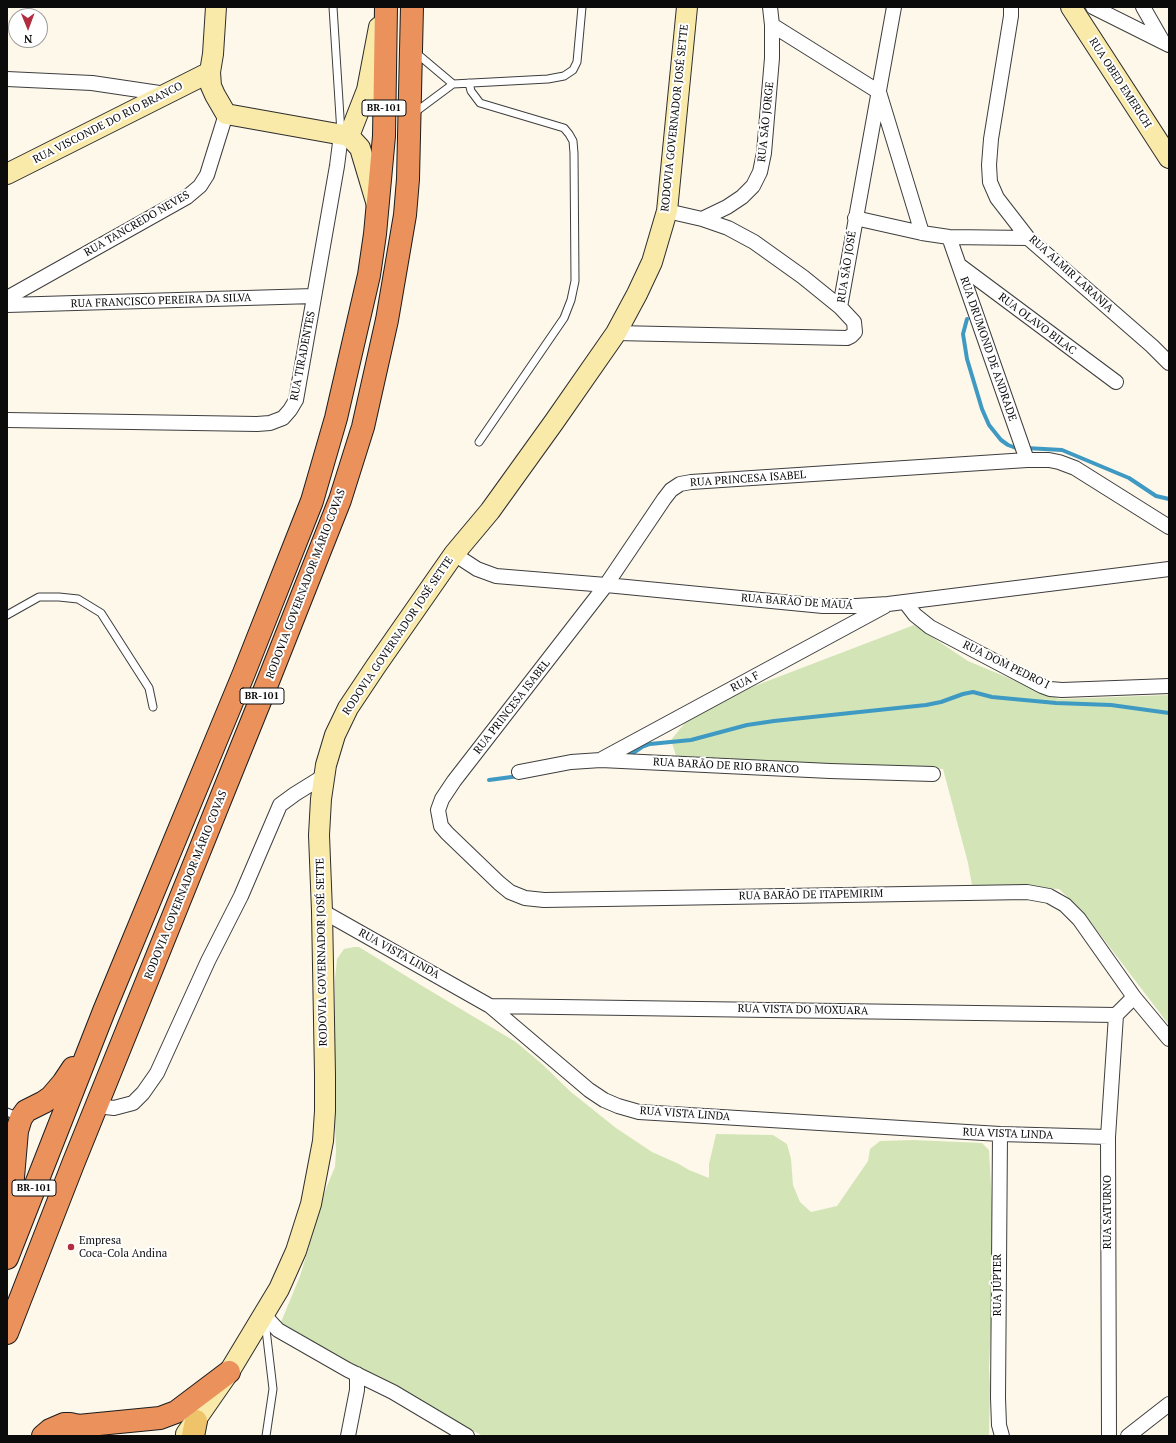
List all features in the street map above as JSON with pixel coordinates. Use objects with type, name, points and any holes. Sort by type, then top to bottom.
[{"type":"highway","name":"BR-101","points":[[7,1258],[104,1011],[244,673],[312,501],[336,418],[368,282],[378,209],[384,136],[385,7]]},
{"type":"highway","name":"RODOVIA GOVERNADOR MÁRIO COVAS","points":[[7,1333],[73,1164],[266,687],[337,507],[363,427],[377,372],[397,267],[405,215],[408,179],[412,7]]},
{"type":"highway","points":[[7,1216],[11,1152],[21,1112],[54,1094],[70,1074],[104,1011]]},
{"type":"highway","points":[[21,1112],[49,1106],[54,1109],[69,1131],[73,1164]]},
{"type":"highway","points":[[88,1430],[160,1418],[176,1412],[229,1372]]},
{"type":"highway","points":[[43,1436],[50,1430],[64,1424],[70,1424],[88,1430],[121,1436]]},
{"type":"main road","points":[[345,136],[367,90],[385,7]]},
{"type":"main road","name":"RODOVIA GOVERNADOR JOSÉ SETTE","points":[[192,1431],[279,1289],[296,1251],[311,1204],[323,1141],[325,1075],[319,835],[324,776],[335,735],[348,708],[454,554],[490,512],[616,333],[637,294],[652,262],[667,211],[687,7]]},
{"type":"main road","name":"RUA OBED EMERICH","points":[[1071,7],[1169,158]]},
{"type":"main road","points":[[215,16],[213,54],[210,72],[211,86],[226,114],[345,136],[360,148],[378,209]]},
{"type":"main road","name":"RUA VISCONDE DO RIO BRANCO","points":[[7,174],[210,72]]},
{"type":"street","name":"RUA SÃO JORGE","points":[[702,219],[727,207],[742,197],[753,186],[760,172],[764,153],[772,58],[772,25],[770,7]]},
{"type":"street","name":"RUA SÃO JOSÉ","points":[[616,333],[847,338],[855,332],[854,322],[840,306],[894,7]]},
{"type":"street","name":"RUA ALMIR LARANJA","points":[[1011,7],[1011,16],[991,139],[989,165],[990,182],[997,198],[1028,238],[1152,346],[1169,363]]},
{"type":"street","points":[[1093,7],[1166,44]]},
{"type":"street","points":[[1143,7],[1166,44]]},
{"type":"street","points":[[772,25],[879,92],[922,233]]},
{"type":"street","points":[[7,79],[92,83],[166,94]]},
{"type":"street","name":"RUA TANCREDO NEVES","points":[[7,298],[187,197],[200,186],[207,175],[226,114]]},
{"type":"street","name":"RUA TIRADENTES","points":[[7,420],[257,424],[270,423],[283,418],[296,400],[337,166],[345,136]]},
{"type":"street","points":[[667,211],[702,219],[728,228],[754,242],[840,306]]},
{"type":"street","points":[[855,218],[949,238],[1028,238]]},
{"type":"street","name":"RUA DRUMOND DE ANDRADE","points":[[949,238],[1027,460]]},
{"type":"street","name":"RUA OLAVO BILAC","points":[[959,266],[1116,382]]},
{"type":"street","name":"RUA FRANCISCO PEREIRA DA SILVA","points":[[7,305],[314,296]]},
{"type":"street","name":"RUA PRINCESA ISABEL","points":[[442,799],[454,781],[606,585],[664,499],[671,490],[680,484],[691,482],[1027,460],[1054,461],[1075,468],[1169,527]]},
{"type":"street","name":"RUA BARÃO DE MAUÁ","points":[[454,554],[477,569],[496,576],[823,606],[888,604],[1169,569]]},
{"type":"street","name":"RUA DOM PEDRO I","points":[[905,602],[915,615],[930,627],[1042,686],[1062,690],[1169,686]]},
{"type":"street","name":"RUA F","points":[[601,760],[888,604]]},
{"type":"street","name":"RUA BARÃO DE RIO BRANCO","points":[[519,772],[570,762],[601,760],[830,771],[934,774]]},
{"type":"street","points":[[97,1106],[114,1108],[133,1103],[143,1093],[157,1073],[208,961],[241,896],[280,805],[324,776]]},
{"type":"street","name":"RUA BARÃO DE ITAPEMIRIM","points":[[442,799],[438,810],[441,826],[499,883],[510,892],[525,898],[560,900],[1027,892],[1049,896],[1065,905],[1079,920],[1134,997],[1169,1039]]},
{"type":"street","name":"RUA VISTA LINDA","points":[[322,911],[490,1006],[599,1097],[618,1106],[639,1112],[1000,1134],[1108,1137]]},
{"type":"street","points":[[1116,1015],[1134,997]]},
{"type":"street","name":"RUA VISTA DO MOXUARA","points":[[490,1006],[1116,1015]]},
{"type":"street","name":"RUA SATURNO","points":[[1109,1436],[1108,1137],[1116,1015]]},
{"type":"street","name":"RUA JÚPTER","points":[[1000,1134],[998,1398],[999,1425],[1002,1436]]},
{"type":"street","points":[[264,1315],[278,1330],[357,1374],[393,1392],[467,1436]]},
{"type":"street","points":[[348,1436],[357,1390],[357,1374]]},
{"type":"street","points":[[1128,1436],[1169,1404]]},
{"type":"lane","points":[[333,7],[345,136]]},
{"type":"lane","points":[[410,117],[453,84],[548,79],[564,76],[573,70],[577,62],[582,7]]},
{"type":"lane","points":[[412,50],[453,84]]},
{"type":"lane","points":[[469,83],[471,91],[480,103],[564,128],[569,134],[574,153],[575,281],[571,300],[564,318],[479,442]]},
{"type":"lane","points":[[7,615],[39,597],[78,599],[101,613],[149,688],[153,707]]},
{"type":"lane","points":[[264,1315],[273,1389],[266,1436]]},
{"type":"green space","points":[[914,625],[968,661],[1059,699],[1169,695],[1169,1025],[1083,912],[1059,889],[972,885],[968,863],[943,769],[677,759],[671,740],[697,708]]},
{"type":"green space","points":[[359,947],[516,1042],[542,1064],[571,1092],[616,1128],[652,1152],[689,1170],[709,1178],[709,1164],[716,1134],[773,1135],[787,1144],[791,1159],[793,1185],[800,1202],[811,1212],[837,1206],[868,1161],[870,1149],[880,1141],[913,1140],[982,1143],[989,1150],[993,1222],[991,1239],[994,1268],[989,1367],[989,1436],[483,1436],[284,1333],[279,1327],[300,1276],[317,1215],[335,1167],[335,979],[337,959],[344,949]]},
{"type":"waterway","points":[[967,319],[963,334],[967,359],[982,409],[989,425],[1001,440],[1008,445],[1019,448]]},
{"type":"waterway","points":[[1026,448],[1062,450],[1129,478],[1156,496],[1169,499]]},
{"type":"waterway","points":[[627,757],[642,747],[650,744],[691,740],[747,725],[926,705],[973,692],[992,697],[1056,703],[1111,705],[1169,713]]},
{"type":"waterway","points":[[489,780],[519,776]]},
{"type":"place","name":"Empresa Coca-Cola Andina","points":[[71,1247]]}]
